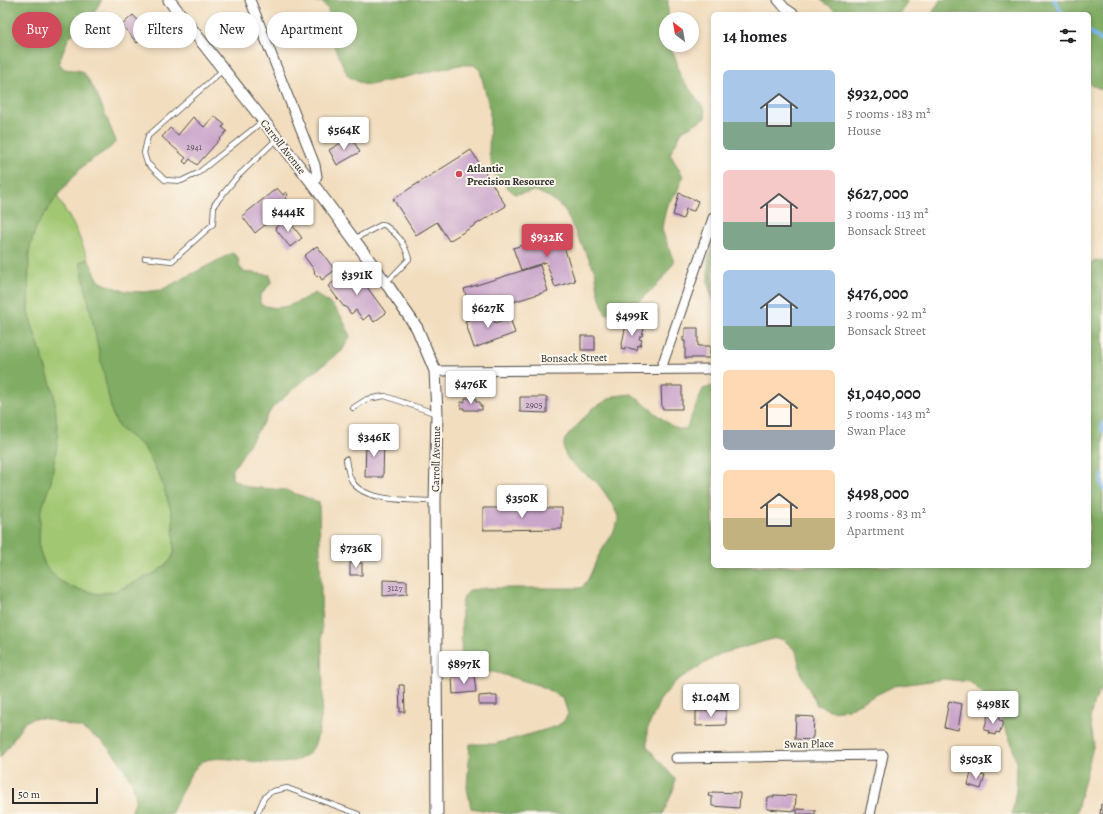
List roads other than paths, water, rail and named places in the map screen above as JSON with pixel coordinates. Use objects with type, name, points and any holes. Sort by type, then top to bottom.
[{"type":"street","name":"Carroll Avenue","points":[[169,0],[313,184],[386,283],[417,328],[435,371],[437,414],[435,501],[436,814]]},
{"type":"street","points":[[250,0],[315,165],[317,176],[313,184]]},
{"type":"street","points":[[778,0],[784,11]]},
{"type":"street","points":[[661,369],[711,224]]},
{"type":"street","name":"Bonsack Street","points":[[435,371],[711,369]]},
{"type":"street","name":"Swan Place","points":[[676,758],[883,755],[870,814]]},
{"type":"lane","points":[[223,70],[148,136],[144,153],[147,163],[165,180],[181,181],[198,172],[263,121]]},
{"type":"lane","points":[[145,258],[172,261],[213,224],[214,205],[236,178],[277,139]]},
{"type":"lane","points":[[354,239],[383,224],[397,234],[406,249],[409,259],[386,283]]},
{"type":"lane","points":[[353,408],[367,399],[384,396],[437,414]]},
{"type":"lane","points":[[346,459],[352,481],[364,492],[392,500],[435,501]]},
{"type":"lane","points":[[257,814],[264,798],[268,794],[274,790],[287,788],[358,814]]},
{"type":"waterway","points":[[1054,0],[1062,12]]},
{"type":"waterway","points":[[1091,33],[1103,42]]},
{"type":"waterway","points":[[1103,423],[1103,431]]},
{"type":"waterway","points":[[1103,475],[1101,483],[1103,489]]},
{"type":"place","name":"Atlantic Precision Resource","points":[[459,174]]}]
